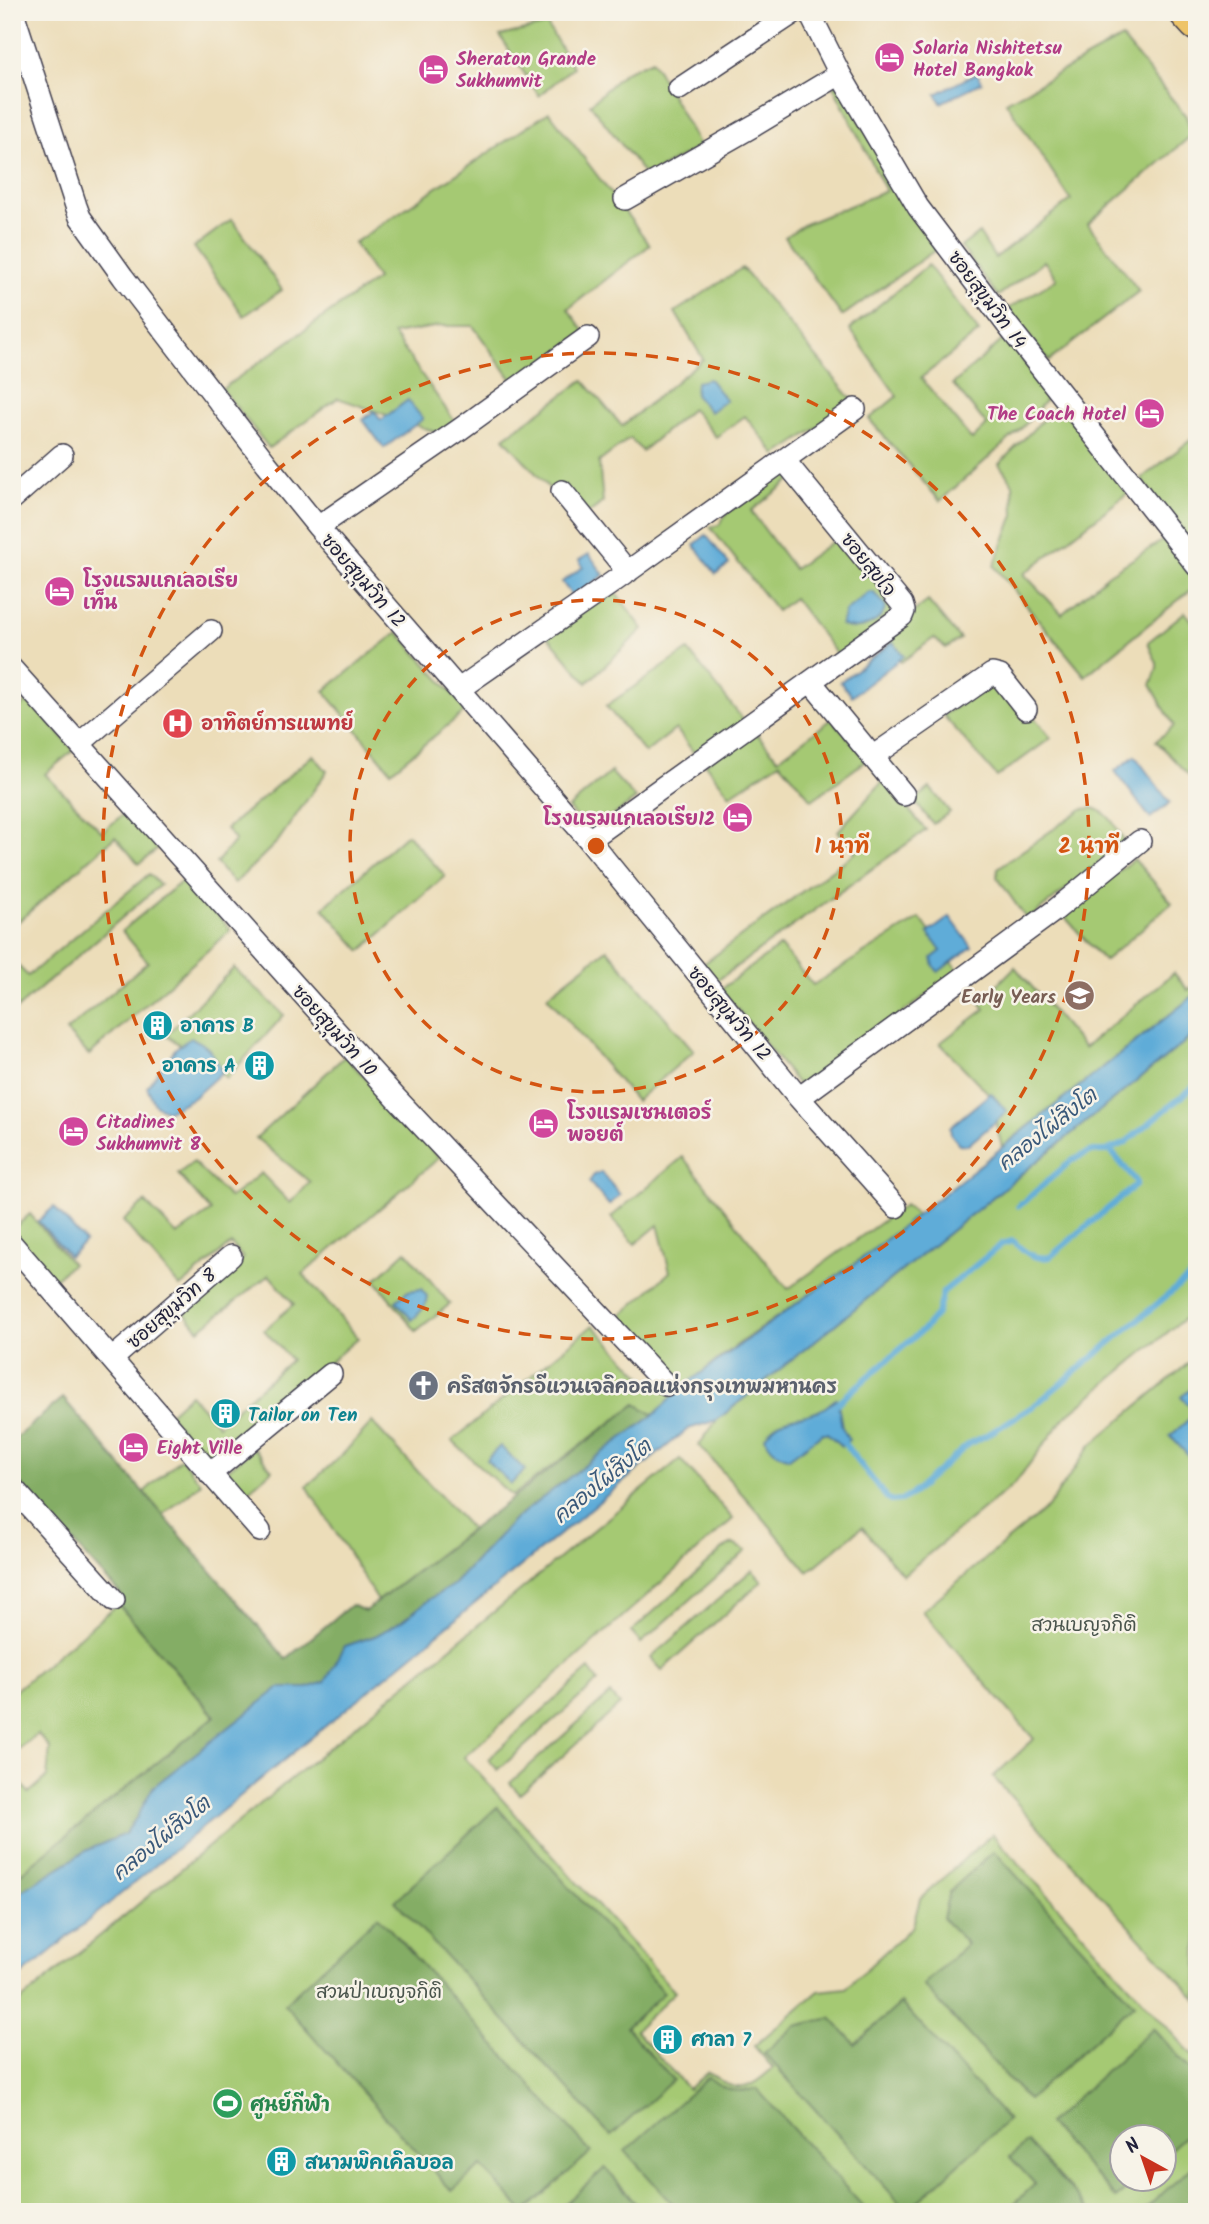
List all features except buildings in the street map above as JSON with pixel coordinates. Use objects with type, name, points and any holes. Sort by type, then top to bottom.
[{"type":"main road","points":[[1188,12],[1197,23]]},
{"type":"street","name":"ซอยสุขุมวิท 12","points":[[13,12],[80,217],[123,277],[318,527],[589,840],[799,1098],[896,1207]]},
{"type":"street","points":[[679,89],[796,12]]},
{"type":"street","name":"ซอยสุขุมวิท 14","points":[[809,12],[840,74],[918,207],[1197,566]]},
{"type":"street","points":[[625,199],[840,74]]},
{"type":"street","points":[[318,527],[589,337]]},
{"type":"street","points":[[458,690],[855,409]]},
{"type":"street","points":[[12,499],[62,456]]},
{"type":"street","name":"ซอยสุขใจ","points":[[589,840],[895,622],[904,611],[902,604],[783,460]]},
{"type":"street","points":[[562,491],[628,572]]},
{"type":"street","points":[[79,744],[211,631]]},
{"type":"street","name":"ซอยสุขุมวิท 10","points":[[12,669],[395,1097],[666,1385]]},
{"type":"street","points":[[872,757],[992,674],[1000,676],[1026,709]]},
{"type":"street","points":[[811,682],[904,795]]},
{"type":"street","points":[[799,1098],[1054,911],[1140,841]]},
{"type":"street","name":"ซอยสุขุมวิท 8","points":[[12,1244],[260,1531]]},
{"type":"street","name":"ซอยสุขุมวิท 8","points":[[111,1359],[231,1256]]},
{"type":"street","points":[[210,1474],[331,1374]]},
{"type":"street","points":[[12,1487],[114,1600]]},
{"type":"green space","points":[[547,25],[573,67],[539,96],[500,36]]},
{"type":"green space","points":[[1122,38],[1186,116],[1192,135],[1088,224],[1139,291],[1049,361],[1008,309],[1057,279],[1044,261],[998,296],[961,247],[979,233],[995,258],[1071,200],[1006,102]]},
{"type":"green space","points":[[652,60],[700,147],[646,176],[590,104],[625,72]]},
{"type":"green space","points":[[839,82],[896,187],[893,189],[938,248],[842,316],[785,237],[805,224],[886,191],[833,86]]},
{"type":"green space","points":[[549,112],[650,245],[568,309],[585,332],[515,384],[473,326],[440,326],[393,334],[458,426],[444,435],[338,398],[269,448],[222,389],[377,279],[354,243]]},
{"type":"green space","points":[[232,219],[282,290],[244,316],[194,247]]},
{"type":"green space","points":[[928,265],[979,332],[921,378],[972,440],[987,425],[953,384],[1005,338],[1050,395],[1023,427],[940,501],[869,419],[897,396],[850,329]]},
{"type":"green space","points":[[742,268],[855,403],[776,455],[745,416],[716,437],[692,409],[642,451],[630,438],[599,462],[603,502],[589,513],[556,496],[504,438],[583,380],[622,426],[703,359],[675,312]]},
{"type":"green space","points":[[1058,404],[1128,493],[1024,574],[1062,614],[1109,574],[1165,539],[1194,575],[1192,589],[1085,676],[994,566],[1014,515],[1013,484],[999,464]]},
{"type":"green space","points":[[1197,435],[1197,552],[1141,479]]},
{"type":"green space","points":[[782,471],[792,479],[751,511],[794,569],[840,536],[896,604],[895,615],[838,656],[794,598],[777,611],[710,527],[719,525],[728,512]]},
{"type":"green space","points":[[613,589],[643,629],[587,683],[547,635]]},
{"type":"green space","points":[[928,601],[960,639],[946,648],[934,638],[901,662],[881,636]]},
{"type":"green space","points":[[1185,612],[1197,627],[1197,784],[1156,741],[1174,726],[1151,685],[1157,662],[1148,642]]},
{"type":"green space","points":[[398,632],[467,710],[391,771],[324,691]]},
{"type":"green space","points":[[688,650],[745,722],[697,757],[676,729],[645,753],[606,706]]},
{"type":"green space","points":[[999,681],[1030,719],[1033,716],[1051,738],[997,777],[943,715]]},
{"type":"green space","points":[[29,700],[74,750],[45,774],[102,832],[127,811],[159,848],[139,864],[115,837],[12,927],[12,714]]},
{"type":"green space","points":[[832,719],[867,760],[812,800],[780,762],[730,795],[705,764],[753,729],[778,759]]},
{"type":"green space","points":[[313,755],[327,771],[278,841],[234,884],[216,863],[235,840],[226,829]]},
{"type":"green space","points":[[611,772],[636,799],[596,828],[586,828],[568,808]]},
{"type":"green space","points":[[884,780],[926,830],[715,982],[702,965],[856,852],[838,831]]},
{"type":"green space","points":[[930,788],[950,812],[933,824],[914,801]]},
{"type":"green space","points":[[1093,808],[1108,817],[1125,843],[1027,920],[997,877],[998,868],[1082,809]]},
{"type":"green space","points":[[407,834],[445,876],[361,951],[323,908]]},
{"type":"green space","points":[[1134,859],[1172,903],[1104,961],[1064,916]]},
{"type":"green space","points":[[149,874],[160,885],[12,1013],[12,960],[28,976]]},
{"type":"green space","points":[[186,878],[231,930],[89,1055],[66,1031],[148,962],[122,931]]},
{"type":"green space","points":[[920,918],[959,971],[801,1088],[721,989],[780,946],[813,985]]},
{"type":"green space","points":[[607,949],[694,1051],[636,1101],[547,996]]},
{"type":"green space","points":[[1015,967],[1084,1048],[1174,973],[1188,990],[1197,983],[1197,993],[1002,1147],[988,1093],[940,1043],[985,1009],[980,1002]]},
{"type":"green space","points":[[234,968],[284,1015],[227,1078],[166,1035]]},
{"type":"green space","points":[[1197,1032],[1197,1308],[1064,1418],[1015,1483],[903,1575],[862,1527],[808,1572],[699,1445],[717,1420]]},
{"type":"green space","points":[[345,1056],[439,1158],[303,1274],[358,1338],[211,1464],[168,1414],[190,1394],[218,1425],[291,1360],[264,1330],[294,1304],[269,1275],[199,1330],[183,1311],[243,1258],[231,1244],[180,1287],[123,1221],[145,1202],[177,1235],[211,1211],[178,1174],[193,1162],[230,1198],[261,1173],[290,1203],[310,1182],[256,1138]]},
{"type":"green space","points":[[683,1157],[788,1289],[905,1205],[917,1215],[865,1256],[727,1353],[654,1415],[636,1404],[512,1496],[452,1441],[593,1325],[654,1389],[673,1380],[616,1320],[670,1272],[658,1225],[635,1244],[611,1217]]},
{"type":"green space","points":[[30,1214],[72,1264],[52,1281],[12,1236],[12,1230]]},
{"type":"green space","points":[[406,1251],[450,1304],[416,1331],[375,1280]]},
{"type":"green space","name":"สวนเบญจกิติ","points":[[1197,1356],[1197,2000],[993,1777],[1034,1739],[922,1611],[1048,1507],[1091,1445]]},
{"type":"green space","points":[[63,1398],[286,1659],[351,1605],[365,1611],[636,1404],[654,1415],[515,1519],[453,1585],[402,1621],[375,1636],[345,1646],[326,1682],[308,1688],[279,1688],[137,1817],[125,1834],[88,1850],[12,1897],[12,1880],[215,1716],[118,1604],[122,1596],[12,1475],[12,1441]]},
{"type":"green space","points":[[372,1422],[471,1529],[378,1601],[307,1486],[342,1455]]},
{"type":"green space","points":[[254,1448],[272,1470],[241,1497],[221,1475]]},
{"type":"green space","points":[[181,1458],[201,1483],[163,1515],[144,1492]]},
{"type":"green space","name":"สวนป่าเบญจกิติ","points":[[680,1459],[733,1519],[464,1757],[675,1992],[635,2030],[688,2089],[708,2072],[735,2087],[756,2082],[773,2068],[754,2046],[819,1991],[846,1988],[913,1926],[920,1899],[992,1834],[1197,2060],[1197,2212],[12,2212],[12,2008]]},
{"type":"green space","points":[[733,1544],[746,1551],[641,1643],[631,1632],[723,1549]]},
{"type":"green space","points":[[752,1570],[762,1581],[662,1670],[651,1658]]},
{"type":"green space","points":[[118,1604],[215,1717],[12,1880],[12,1784],[18,1779],[29,1793],[47,1777],[50,1748],[38,1734],[12,1754],[12,1693]]},
{"type":"green space","points":[[589,1669],[598,1681],[498,1770],[488,1759]]},
{"type":"green space","points":[[610,1694],[620,1705],[520,1794],[510,1783]]},
{"type":"green space","points":[[497,1807],[664,1993],[626,2027],[673,2080],[611,2136],[395,1901]]},
{"type":"green space","points":[[994,1851],[1134,2004],[1028,2100],[923,1985],[967,1944],[943,1918],[949,1892]]},
{"type":"green space","points":[[378,1916],[591,2152],[524,2212],[481,2166],[452,2191],[284,2004]]},
{"type":"green space","points":[[901,2003],[1008,2120],[907,2211],[764,2053],[795,2026],[831,2018],[855,2044]]},
{"type":"green space","points":[[1153,2028],[1197,2077],[1197,2125],[1178,2142],[1178,2122],[1108,2122],[1108,2189],[1048,2124]]},
{"type":"green space","points":[[708,2077],[731,2090],[757,2089],[868,2212],[680,2212],[625,2151]]},
{"type":"green space","points":[[1027,2142],[1091,2212],[1005,2212],[1035,2184],[1010,2157]]},
{"type":"green space","points":[[1197,2162],[1197,2212],[1142,2212],[1164,2192],[1178,2192],[1178,2179]]},
{"type":"green space","points":[[605,2168],[644,2212],[556,2212]]},
{"type":"green space","points":[[1110,2192],[1123,2192],[1116,2198]]},
{"type":"water","points":[[977,73],[982,82],[941,103],[936,94]]},
{"type":"water","points":[[709,379],[726,400],[710,412],[695,395],[696,382]]},
{"type":"water","points":[[408,400],[423,419],[384,448],[363,420],[374,411],[381,420]]},
{"type":"water","points":[[706,535],[729,564],[716,574],[694,545]]},
{"type":"water","points":[[589,554],[604,575],[573,597],[562,582],[583,567],[579,560]]},
{"type":"water","points":[[873,592],[886,607],[879,619],[861,628],[841,625],[845,611]]},
{"type":"water","points":[[893,642],[904,656],[852,696],[840,682]]},
{"type":"water","points":[[1135,756],[1170,803],[1150,818],[1115,771]]},
{"type":"water","points":[[950,917],[972,947],[938,972],[932,958],[941,951],[928,933]]},
{"type":"water","name":"คลองไผ่สิงโต","points":[[1197,993],[1197,1032],[717,1420],[688,1429],[12,1983],[12,1897],[88,1850],[125,1834],[153,1787],[279,1688],[308,1688],[325,1682],[345,1646],[375,1636],[402,1621],[453,1585],[515,1519],[654,1415],[682,1387],[860,1260]]},
{"type":"water","points":[[191,1038],[211,1051],[222,1072],[193,1098],[168,1111],[155,1105],[147,1087],[176,1048]]},
{"type":"water","points":[[991,1093],[1007,1112],[968,1145],[959,1144],[951,1134],[950,1127]]},
{"type":"water","points":[[601,1172],[620,1195],[609,1205],[589,1182],[594,1175]]},
{"type":"water","points":[[54,1207],[85,1242],[69,1256],[38,1221]]},
{"type":"water","points":[[421,1289],[427,1296],[426,1300],[422,1310],[412,1320],[396,1301],[408,1291]]},
{"type":"water","points":[[1197,1384],[1197,1465],[1170,1436],[1196,1413],[1181,1397]]},
{"type":"water","points":[[837,1398],[842,1427],[849,1440],[841,1446],[827,1433],[823,1433],[789,1458],[771,1448],[765,1437],[779,1423],[815,1412]]},
{"type":"water","points":[[500,1446],[525,1470],[511,1484],[486,1460]]},
{"type":"waterway","points":[[1019,1206],[1072,1160],[1092,1151],[1106,1151],[1125,1143],[1197,1084]]},
{"type":"waterway","points":[[834,1406],[925,1328],[937,1314],[943,1292],[1002,1244],[1013,1241],[1030,1254],[1050,1257],[1136,1185],[1136,1181],[1110,1150]]},
{"type":"waterway","points":[[840,1438],[886,1497],[891,1501],[910,1496],[970,1443],[1035,1405],[1197,1271]]},
{"type":"place","name":"Solaria Nishitetsu Hotel Bangkok","points":[[890,58]]},
{"type":"place","name":"Sheraton Grande Sukhumvit","points":[[433,69]]},
{"type":"place","name":"The Coach Hotel","points":[[1149,413]]},
{"type":"place","name":"โรงแรมแกเลอเรีย เท็น","points":[[60,591]]},
{"type":"place","name":"อาทิตย์การแพทย์","points":[[178,723]]},
{"type":"place","name":"โรงแรมแกเลอเรีย12","points":[[738,818]]},
{"type":"place","name":"Early Years","points":[[1079,996]]},
{"type":"place","name":"อาคาร B","points":[[157,1025]]},
{"type":"place","name":"อาคาร A","points":[[259,1065]]},
{"type":"place","name":"โรงแรมเซนเตอร์ พอยต์","points":[[544,1123]]},
{"type":"place","name":"Citadines Sukhumvit 8","points":[[73,1132]]},
{"type":"place","name":"คริสตจักรอีแวนเจลิคอลแห่งกรุงเทพมหานคร","points":[[424,1386]]},
{"type":"place","name":"Tailor on Ten","points":[[225,1414]]},
{"type":"place","name":"Eight Ville","points":[[134,1447]]},
{"type":"place","name":"ศาลา 7","points":[[668,2039]]},
{"type":"place","name":"ศูนย์กีฬา","points":[[227,2104]]},
{"type":"place","name":"สนามพิคเคิลบอล","points":[[282,2162]]}]
